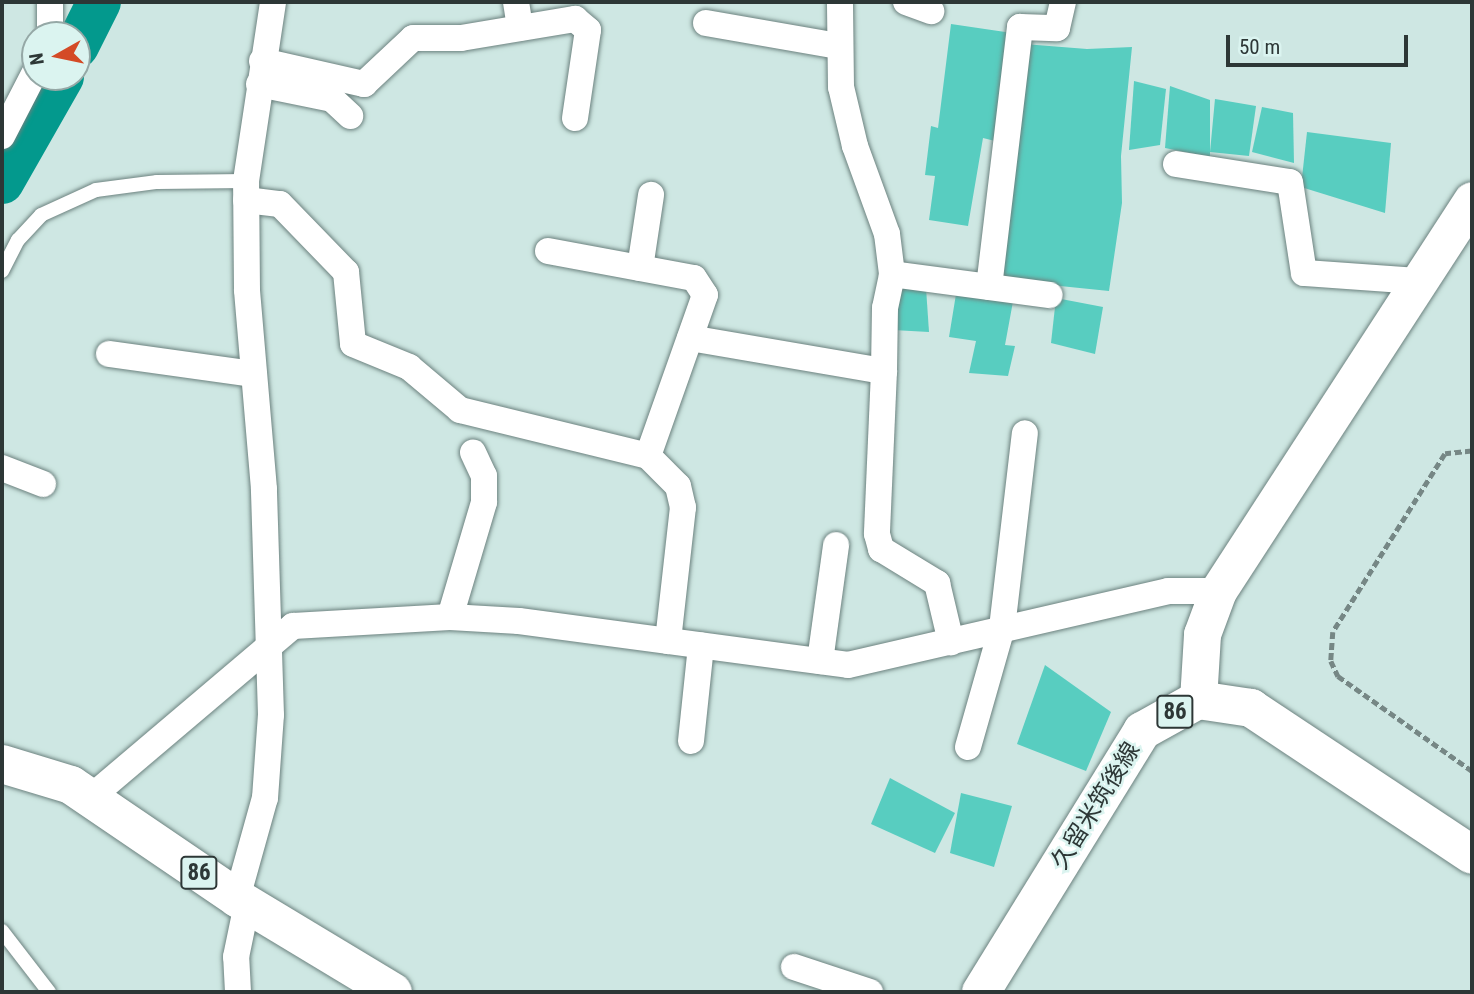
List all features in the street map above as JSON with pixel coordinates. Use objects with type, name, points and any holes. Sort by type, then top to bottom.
[{"type":"main road","name":"86","points":[[1198,700],[1251,708],[1472,855]]},
{"type":"main road","name":"久留米筑後線","points":[[981,992],[1142,731],[1198,700]]},
{"type":"main road","name":"86","points":[[2,764],[71,785],[242,901],[393,992]]},
{"type":"street","points":[[50,2],[50,21]]},
{"type":"street","points":[[238,992],[236,957],[242,901],[265,798],[269,641],[246,191],[260,73],[273,2]]},
{"type":"street","points":[[516,2],[520,28]]},
{"type":"street","points":[[840,2],[838,47],[841,87],[855,146],[887,234],[891,274],[885,308],[877,534],[881,550],[937,583],[951,642]]},
{"type":"street","points":[[906,2],[931,11]]},
{"type":"street","points":[[989,287],[1020,27],[1057,28],[1063,2]]},
{"type":"street","points":[[260,73],[364,84],[412,38],[461,38],[575,19],[588,30],[575,118]]},
{"type":"street","points":[[706,23],[838,47]]},
{"type":"street","points":[[260,73],[332,99],[350,116]]},
{"type":"street","points":[[2,136],[25,91]]},
{"type":"street","points":[[1176,164],[1290,182],[1304,273],[1419,281]]},
{"type":"street","points":[[246,191],[280,204],[346,272],[354,344],[409,367],[460,410],[648,456],[678,485],[683,507],[668,641]]},
{"type":"street","points":[[640,268],[651,195]]},
{"type":"street","points":[[1198,700],[1202,634],[1218,591],[1472,200]]},
{"type":"street","points":[[548,251],[694,278],[705,295],[648,456]]},
{"type":"street","points":[[891,274],[1050,295]]},
{"type":"street","points":[[690,338],[884,371]]},
{"type":"street","points":[[109,354],[254,374]]},
{"type":"street","points":[[968,747],[1001,630],[1025,433]]},
{"type":"street","points":[[450,617],[484,502],[484,476],[473,452]]},
{"type":"street","points":[[2,468],[43,484]]},
{"type":"street","points":[[820,662],[836,545]]},
{"type":"street","points":[[90,798],[269,641],[293,625],[450,617],[519,621],[848,665],[1168,591],[1218,591]]},
{"type":"street","points":[[691,741],[701,646]]},
{"type":"street","points":[[794,967],[870,992]]},
{"type":"lane","points":[[2,271],[18,240],[41,215],[96,190],[157,183],[246,191]]},
{"type":"lane","points":[[2,931],[49,992]]},
{"type":"path","points":[[1472,451],[1445,454],[1333,632],[1331,661],[1338,676],[1472,771]]},
{"type":"building","points":[[951,24],[1012,33],[999,142],[983,138],[968,226],[929,220],[935,176],[925,175],[931,126],[938,128]]},
{"type":"building","points":[[1024,44],[1087,49],[1132,47],[1121,156],[1122,203],[1109,291],[1002,280]]},
{"type":"building","points":[[1134,81],[1166,89],[1160,145],[1129,150]]},
{"type":"building","points":[[1170,86],[1210,100],[1210,157],[1165,148]]},
{"type":"building","points":[[1215,99],[1256,106],[1249,156],[1210,152]]},
{"type":"building","points":[[1262,107],[1293,113],[1294,163],[1252,152]]},
{"type":"building","points":[[1307,132],[1391,143],[1385,213],[1301,187]]},
{"type":"building","points":[[899,281],[926,288],[929,332],[893,330]]},
{"type":"building","points":[[957,288],[1014,296],[1005,345],[1015,346],[1008,376],[969,373],[976,341],[949,337]]},
{"type":"building","points":[[1056,298],[1103,307],[1095,354],[1051,343]]},
{"type":"building","points":[[1045,665],[1111,712],[1086,771],[1017,744]]},
{"type":"building","points":[[890,778],[955,813],[935,853],[871,824]]},
{"type":"building","points":[[961,793],[1012,806],[994,867],[950,853]]},
{"type":"waterway","points":[[90,21],[99,2]]},
{"type":"waterway","points":[[2,182],[54,91]]}]
